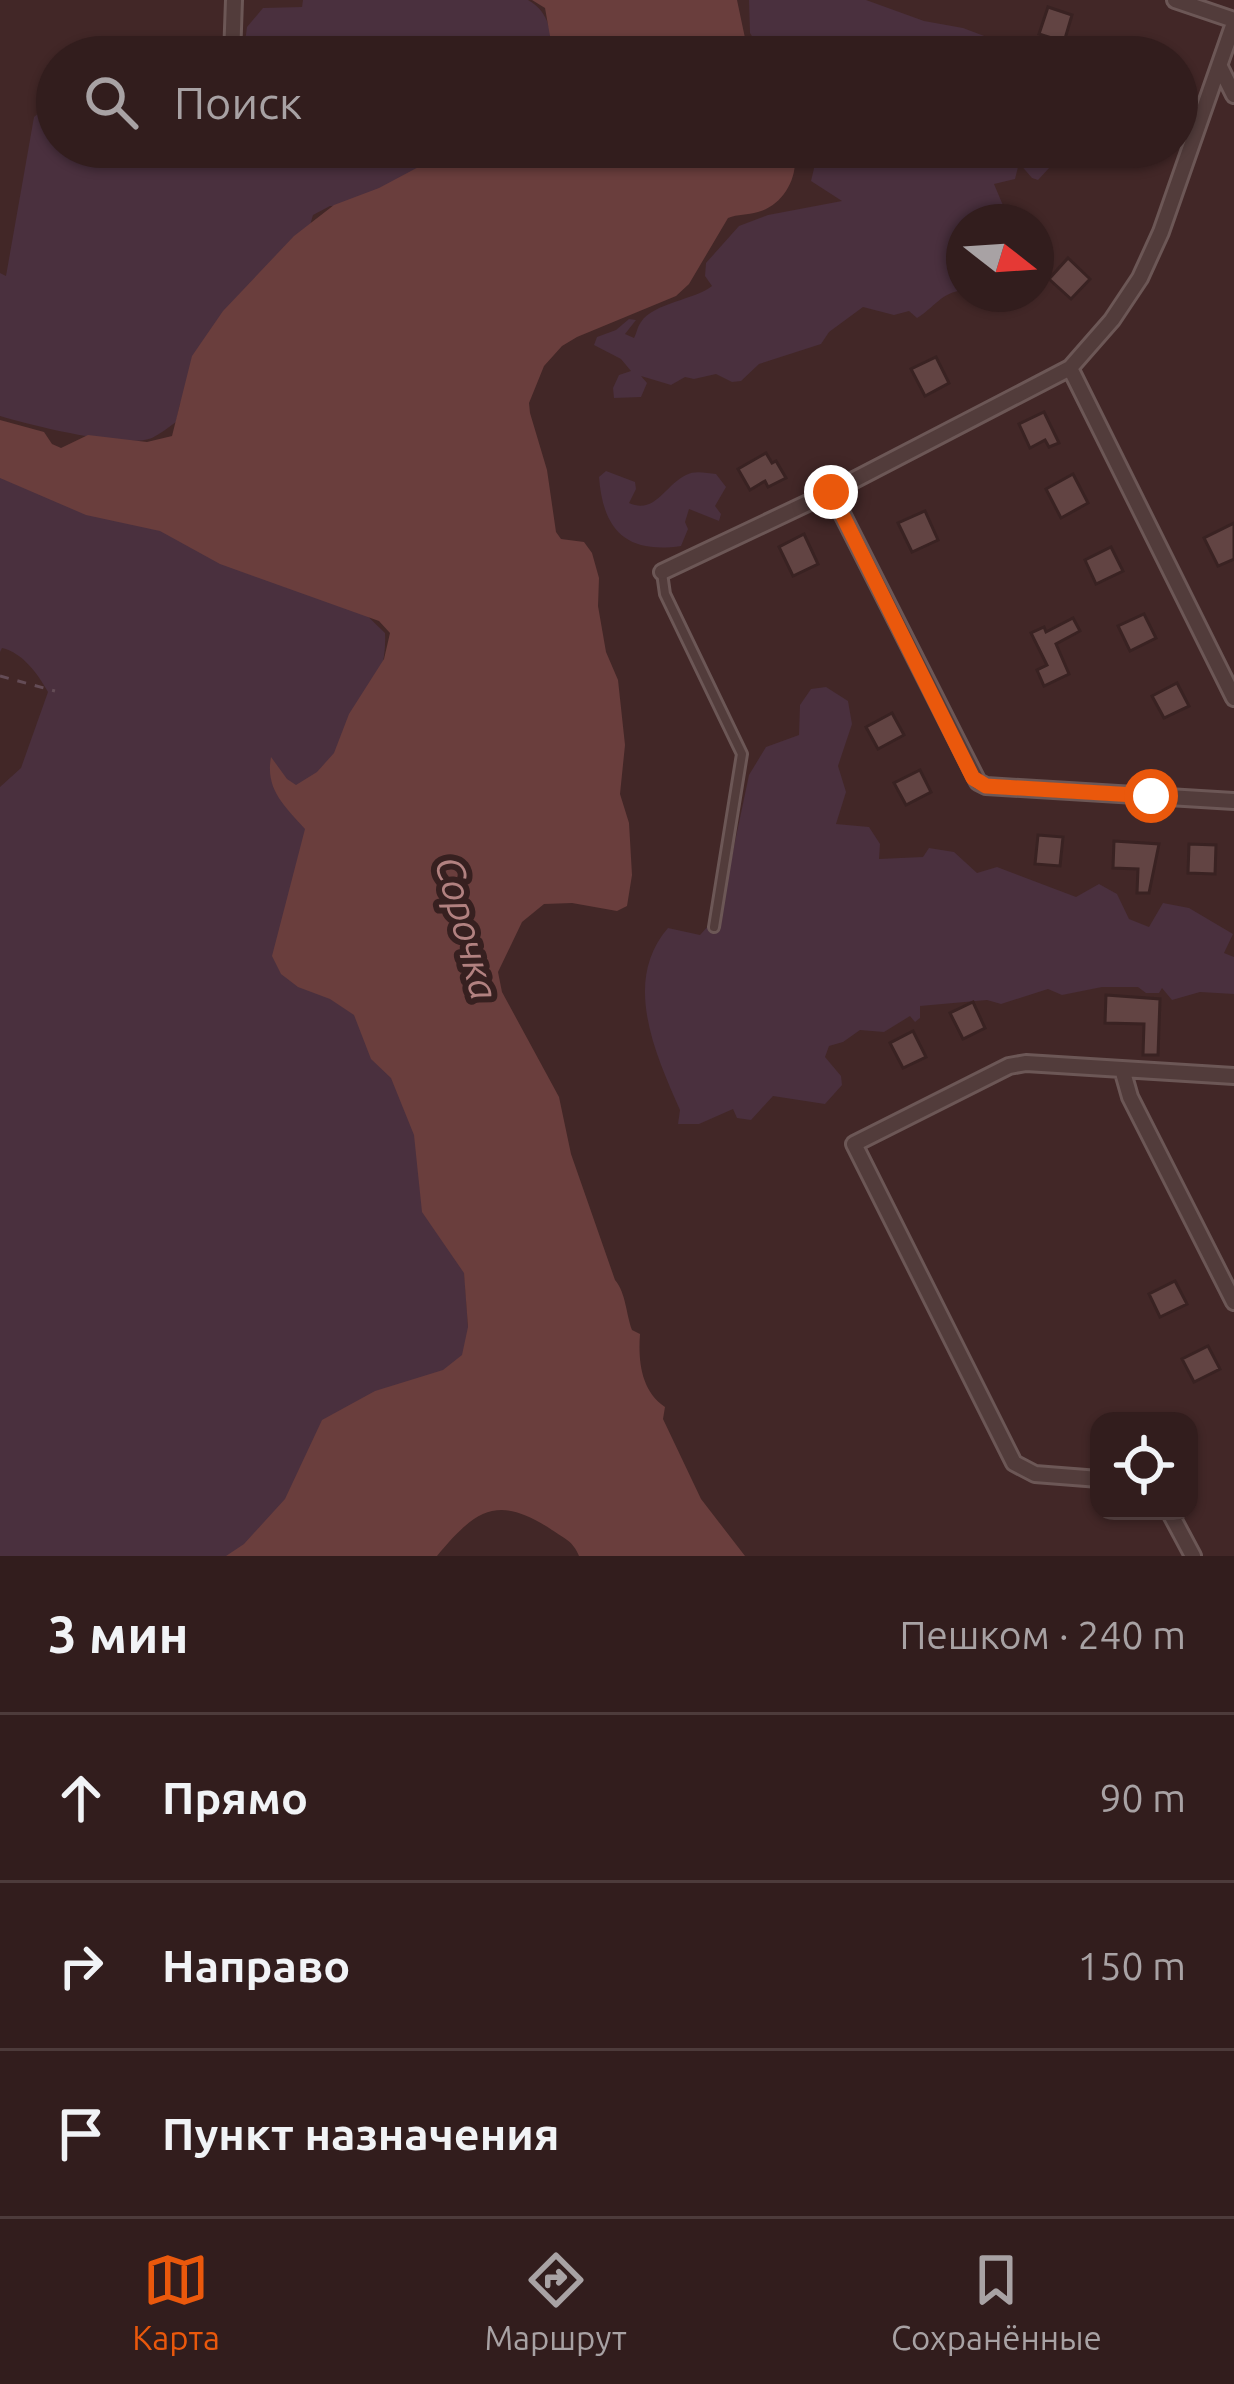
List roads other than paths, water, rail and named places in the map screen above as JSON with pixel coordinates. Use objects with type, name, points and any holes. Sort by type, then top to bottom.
[{"type":"street","points":[[233,36],[234,0]]},
{"type":"street","points":[[1175,0],[1234,22],[1198,129]]},
{"type":"street","points":[[1220,67],[1234,95]]},
{"type":"street","points":[[662,572],[831,492],[1070,368],[1112,320],[1140,278],[1184,168]]},
{"type":"street","points":[[1070,368],[1234,698]]},
{"type":"street","points":[[831,492],[979,782],[1234,802]]},
{"type":"street","points":[[1090,1478],[1035,1474],[1014,1462],[854,1144],[1009,1066],[1026,1063],[1234,1076]]},
{"type":"street","points":[[1122,1070],[1130,1097],[1234,1303]]},
{"type":"street","points":[[1174,1520],[1193,1556]]},
{"type":"lane","points":[[662,572],[665,594],[742,754],[715,927]]},
{"type":"water","points":[[532,0],[737,0],[745,36],[550,36],[545,8]]},
{"type":"water","name":"Сорочка","points":[[417,168],[795,168],[789,187],[776,203],[728,218],[689,284],[676,296],[562,346],[544,366],[529,403],[547,470],[556,532],[561,539],[584,542],[599,578],[598,606],[606,652],[618,680],[625,745],[620,794],[629,823],[632,875],[627,906],[617,911],[572,903],[544,904],[522,922],[498,972],[502,992],[559,1097],[571,1154],[632,1330],[640,1334],[646,1384],[665,1407],[663,1419],[701,1499],[745,1556],[579,1556],[552,1530],[517,1512],[502,1510],[476,1518],[437,1556],[226,1556],[244,1544],[285,1499],[322,1420],[375,1391],[443,1370],[462,1355],[468,1327],[464,1273],[422,1212],[414,1135],[391,1078],[371,1059],[354,1015],[298,987],[281,974],[272,956],[305,829],[274,788],[271,757],[296,785],[317,772],[334,753],[349,714],[384,659],[390,633],[379,621],[220,564],[160,531],[86,515],[0,478],[0,420],[44,432],[61,448],[88,435],[147,442],[172,436],[192,356],[223,311],[294,236],[334,205]]}]
